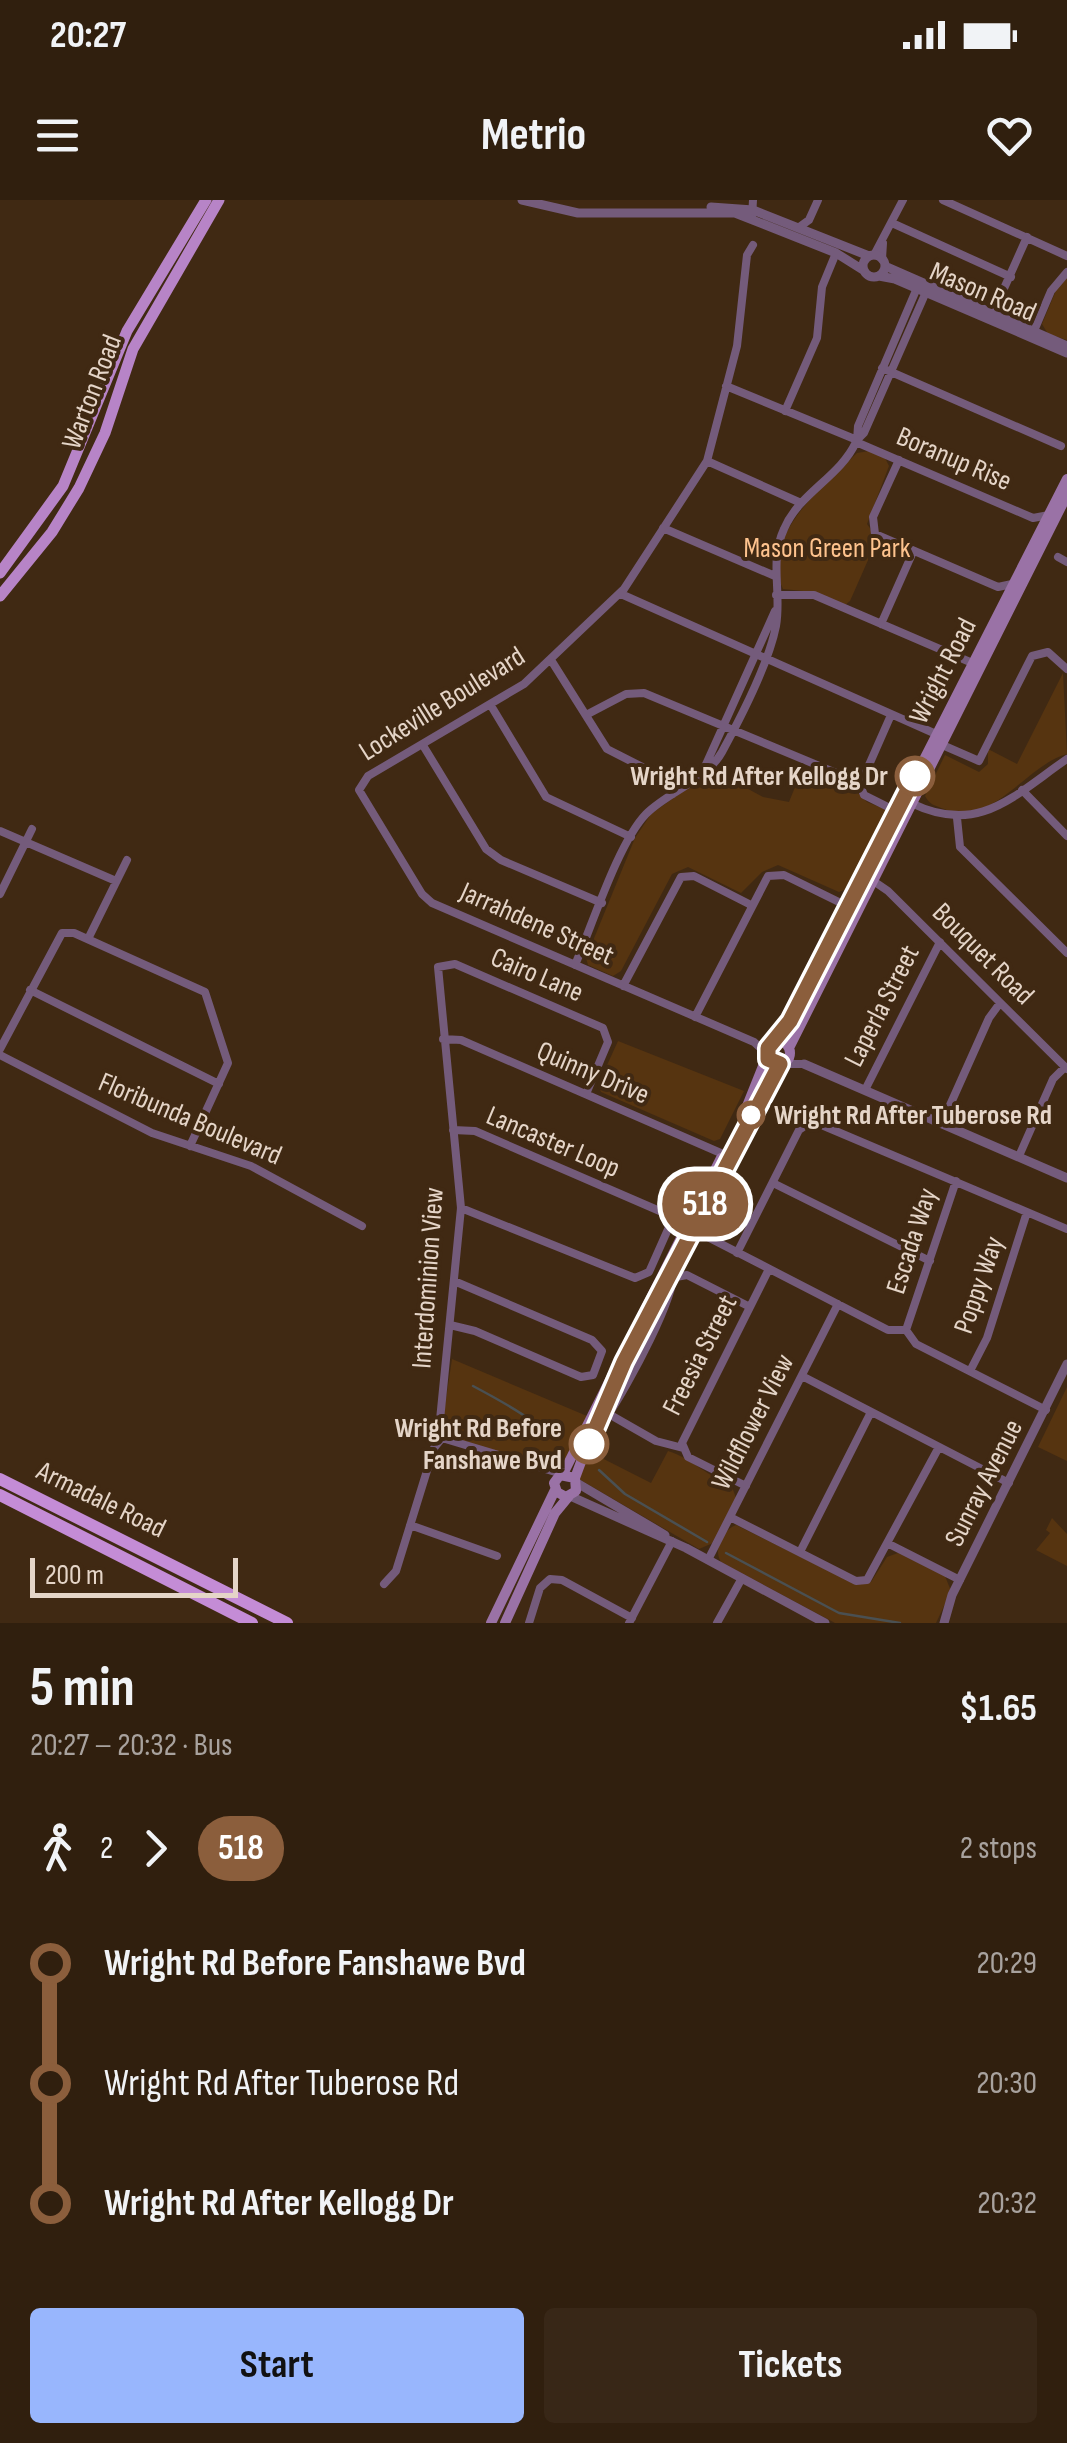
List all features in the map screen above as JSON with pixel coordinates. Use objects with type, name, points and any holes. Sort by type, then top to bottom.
[{"type":"highway","name":"Armadale Road","points":[[0,1479],[286,1623]]},
{"type":"highway","name":"Armadale Road","points":[[0,1495],[252,1623]]},
{"type":"main road","name":"Warton Road","points":[[0,596],[52,532],[79,488],[104,433],[152,302],[206,200]]},
{"type":"main road","name":"Warton Road","points":[[0,573],[63,486],[118,350],[219,200]]},
{"type":"main road","name":"Wright Road","points":[[976,664],[1004,600],[1067,479]]},
{"type":"main road","name":"Wright Road","points":[[569,1477],[674,1272],[689,1228],[782,1064],[906,801],[1067,494]]},
{"type":"main road","name":"Wright Road","points":[[569,1477],[770,1049],[868,877]]},
{"type":"main road","points":[[770,1049],[789,1049]]},
{"type":"main road","points":[[770,1049],[782,1064]]},
{"type":"main road","points":[[490,1623],[555,1488],[569,1477]]},
{"type":"main road","points":[[505,1623],[554,1512],[569,1496],[569,1477]]},
{"type":"main road","points":[[555,1488],[569,1496]]},
{"type":"street","name":"Mason Road","points":[[522,200],[578,213],[749,208],[878,259],[1067,346]]},
{"type":"street","points":[[796,228],[809,220],[818,200]]},
{"type":"street","points":[[879,276],[878,259],[883,243],[903,200]]},
{"type":"street","points":[[943,200],[1067,256]]},
{"type":"street","points":[[972,213],[978,200]]},
{"type":"street","name":"Mason Road","points":[[749,208],[836,253],[870,277],[879,276],[921,290],[1067,353]]},
{"type":"street","points":[[809,220],[812,235]]},
{"type":"street","points":[[892,223],[1011,277]]},
{"type":"street","points":[[993,313],[1027,237]]},
{"type":"street","name":"Lockeville Boulevard","points":[[360,784],[490,704],[551,660],[621,594],[706,461],[739,335],[747,255],[753,245]]},
{"type":"street","points":[[785,411],[816,338],[822,287],[836,253]]},
{"type":"street","points":[[863,270],[878,259]]},
{"type":"street","points":[[1034,331],[1051,291],[1067,272]]},
{"type":"street","points":[[575,965],[631,836],[646,813],[718,760],[776,624],[775,576],[780,539],[801,503],[846,459],[921,290]]},
{"type":"street","points":[[886,370],[1061,446]]},
{"type":"street","name":"Boranup Rise","points":[[726,386],[1033,518],[1049,515]]},
{"type":"street","points":[[898,460],[872,527],[880,537],[998,588],[1012,584]]},
{"type":"street","points":[[706,461],[801,503]]},
{"type":"street","name":"Boranup Rise","points":[[1033,518],[1041,531]]},
{"type":"street","points":[[662,528],[775,576]]},
{"type":"street","points":[[881,624],[913,552]]},
{"type":"street","points":[[1058,557],[1067,562]]},
{"type":"street","points":[[998,588],[1004,600]]},
{"type":"street","points":[[621,594],[891,715],[979,761],[1032,656],[1048,652],[1067,669]]},
{"type":"street","points":[[776,595],[814,595],[976,664]]},
{"type":"street","points":[[551,660],[607,748],[660,776],[674,794]]},
{"type":"street","points":[[586,715],[637,692],[843,778],[858,780],[865,774],[891,715]]},
{"type":"street","points":[[490,704],[546,796],[631,836]]},
{"type":"street","points":[[424,746],[486,849],[501,860],[602,903]]},
{"type":"street","points":[[906,801],[956,818],[986,812],[1067,758]]},
{"type":"street","points":[[858,780],[864,795],[888,806]]},
{"type":"street","name":"Jarrahdene Street","points":[[360,784],[360,798],[428,900],[770,1049]]},
{"type":"street","points":[[1022,790],[1067,836]]},
{"type":"street","points":[[956,818],[960,847],[1067,953]]},
{"type":"street","points":[[0,894],[32,829]]},
{"type":"street","points":[[0,830],[116,881]]},
{"type":"street","points":[[88,939],[127,860]]},
{"type":"street","points":[[694,1017],[764,879],[779,873],[849,907]]},
{"type":"street","points":[[623,986],[681,878],[694,876],[751,904]]},
{"type":"street","name":"Bouquet Road","points":[[868,877],[940,942],[1066,1068]]},
{"type":"street","points":[[0,1052],[58,936],[68,932],[205,992],[228,1063],[190,1146]]},
{"type":"street","name":"Laperla Street","points":[[865,1090],[940,942]]},
{"type":"street","name":"Interdominion View","points":[[384,1584],[394,1575],[434,1448],[442,1438],[462,1208],[436,974],[442,964]]},
{"type":"street","name":"Cairo Lane","points":[[442,964],[455,964],[603,1028],[608,1042],[586,1094]]},
{"type":"street","points":[[30,990],[219,1084]]},
{"type":"street","points":[[942,1123],[989,1018],[1000,1003]]},
{"type":"street","name":"Quinny Drive","points":[[443,1039],[461,1040],[723,1154]]},
{"type":"street","points":[[789,1049],[804,1064],[1067,1178]]},
{"type":"street","name":"Floribunda Boulevard","points":[[0,1052],[140,1127],[251,1166],[362,1226]]},
{"type":"street","points":[[782,1064],[804,1064]]},
{"type":"street","points":[[1019,1156],[1053,1080],[1066,1068]]},
{"type":"street","points":[[737,1252],[801,1128],[812,1121],[1067,1229]]},
{"type":"street","name":"Lancaster Loop","points":[[454,1130],[474,1131],[662,1212],[669,1227],[649,1272],[635,1278],[462,1208]]},
{"type":"street","name":"Escada Way","points":[[956,1181],[906,1330],[912,1342],[1046,1410]]},
{"type":"street","points":[[773,1183],[930,1262]]},
{"type":"street","name":"Poppy Way","points":[[970,1371],[988,1338],[1026,1212]]},
{"type":"street","points":[[689,1228],[888,1330],[906,1330]]},
{"type":"street","name":"Freesia Street","points":[[746,1486],[690,1459],[683,1448],[684,1436],[769,1269]]},
{"type":"street","points":[[674,1272],[688,1275],[750,1307]]},
{"type":"street","points":[[450,1325],[475,1331],[584,1378],[595,1372],[601,1358],[602,1351],[592,1340],[454,1281]]},
{"type":"street","name":"Wildflower View","points":[[708,1560],[838,1304]]},
{"type":"street","name":"Sunray Avenue","points":[[944,1623],[960,1580],[1067,1364]]},
{"type":"street","points":[[802,1376],[1009,1483]]},
{"type":"street","points":[[800,1552],[871,1412]]},
{"type":"street","points":[[603,1414],[656,1441],[683,1448]]},
{"type":"street","points":[[442,1438],[569,1477],[808,1619],[825,1623]]},
{"type":"street","points":[[730,1517],[861,1581],[873,1576],[939,1447]]},
{"type":"street","points":[[526,1466],[555,1488]]},
{"type":"street","points":[[569,1496],[672,1541]]},
{"type":"street","points":[[410,1525],[496,1556]]},
{"type":"street","points":[[529,1623],[540,1588],[550,1579],[562,1580],[630,1621],[672,1541]]},
{"type":"street","points":[[890,1544],[960,1580]]},
{"type":"street","points":[[718,1623],[742,1578]]},
{"type":"green space","points":[[1067,277],[1067,340],[1048,334],[1042,324],[1057,288]]},
{"type":"green space","name":"Mason Green Park","points":[[869,451],[885,458],[889,466],[867,524],[881,544],[876,542],[850,601],[845,605],[813,592],[783,589],[778,570],[787,532],[828,480],[857,453]]},
{"type":"green space","points":[[1063,673],[1067,754],[978,810],[961,813],[929,801],[925,796],[945,755],[979,772],[988,764],[988,749],[1017,764]]},
{"type":"green space","points":[[713,770],[763,797],[789,802],[802,770],[852,787],[867,802],[889,811],[851,887],[839,892],[778,865],[762,872],[741,893],[688,867],[672,874],[621,971],[613,976],[588,965],[586,958],[635,838],[651,814]]},
{"type":"green space","points":[[618,1041],[744,1091],[720,1139],[714,1141],[601,1092],[598,1085]]},
{"type":"green space","points":[[452,1359],[587,1416],[562,1467],[554,1469],[447,1437],[442,1426]]},
{"type":"green space","points":[[1067,1387],[1067,1461],[1038,1447]]},
{"type":"green space","points":[[588,1451],[651,1483],[668,1451],[731,1484],[736,1498],[713,1543],[699,1549],[579,1479]]},
{"type":"green space","points":[[1052,1518],[1067,1534],[1067,1566],[1036,1550],[1050,1533],[1046,1530]]},
{"type":"green space","points":[[736,1525],[856,1584],[871,1582],[887,1557],[898,1553],[945,1576],[951,1591],[936,1623],[835,1623],[721,1562],[720,1541]]},
{"type":"waterway","points":[[473,1386],[525,1416],[548,1436]]},
{"type":"waterway","points":[[599,1470],[625,1494],[707,1542]]},
{"type":"waterway","points":[[726,1553],[839,1613],[900,1623]]},
{"type":"bus line","name":"518","points":[[589,1444],[624,1362],[780,1064],[768,1059],[768,1048],[790,1021],[915,776]]},
{"type":"place","name":"Wright Rd After Kellogg Dr","points":[[915,776]]},
{"type":"place","name":"Wright Rd After Tuberose Rd","points":[[751,1115]]},
{"type":"place","name":"Wright Rd Before Fanshawe Bvd","points":[[589,1444]]}]
